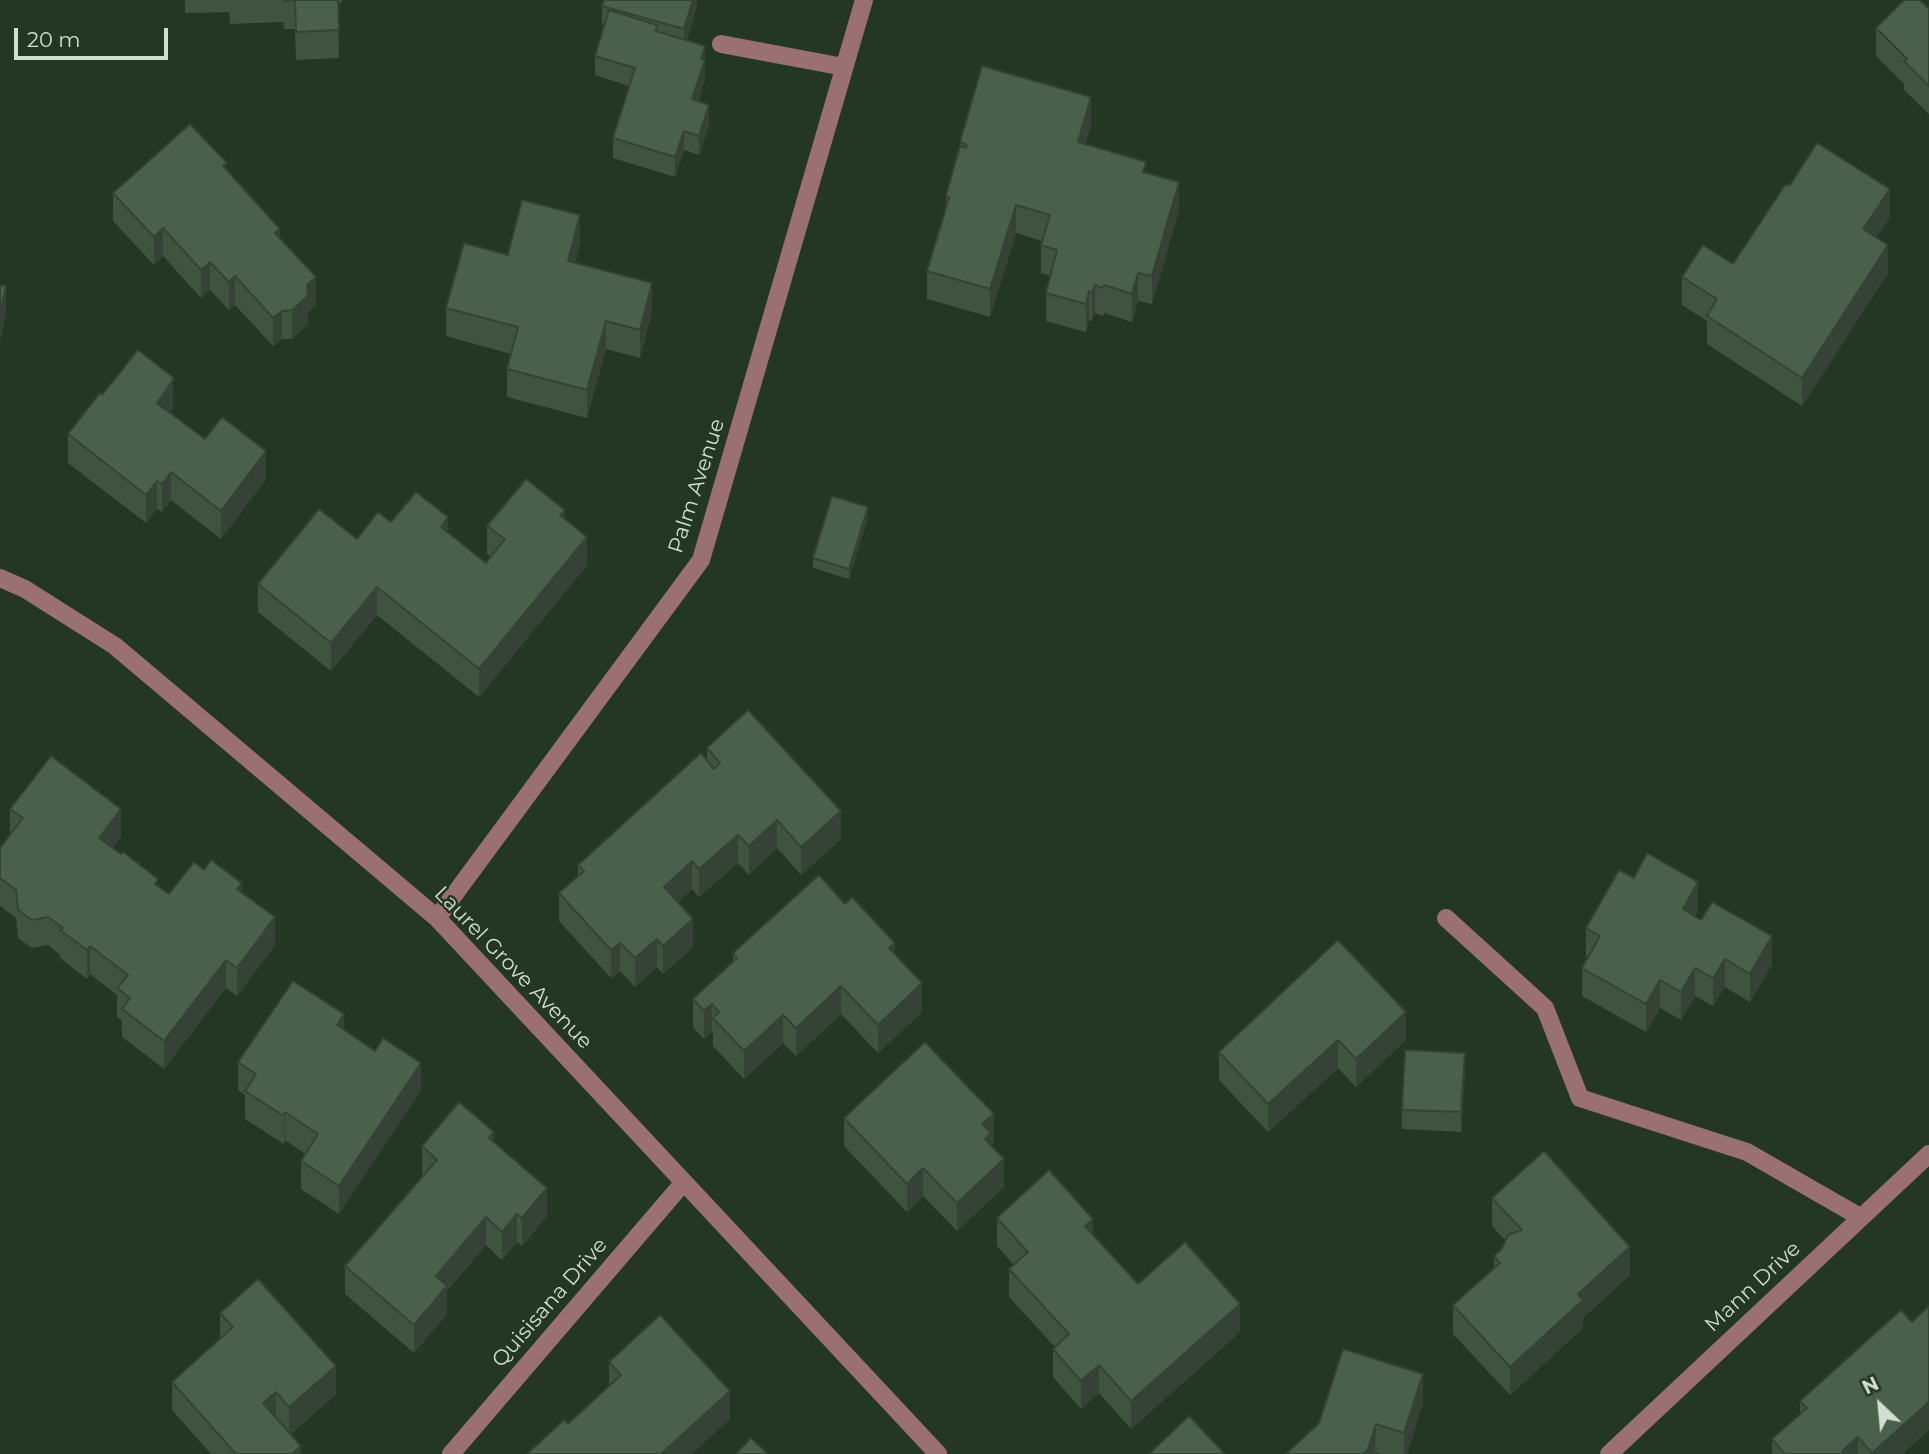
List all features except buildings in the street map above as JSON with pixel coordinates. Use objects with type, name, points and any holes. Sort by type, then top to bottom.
[{"type":"street","name":"Palm Avenue","points":[[437,918],[701,560],[864,0]]},
{"type":"street","points":[[721,44],[844,67]]},
{"type":"street","name":"Laurel Grove Avenue","points":[[0,578],[25,589],[115,646],[437,918],[938,1454]]},
{"type":"street","points":[[1446,918],[1545,1008],[1580,1098],[1747,1152],[1860,1217]]},
{"type":"street","name":"Mann Drive","points":[[1609,1454],[1929,1154]]},
{"type":"street","name":"Quisisana Drive","points":[[451,1454],[684,1182]]}]
